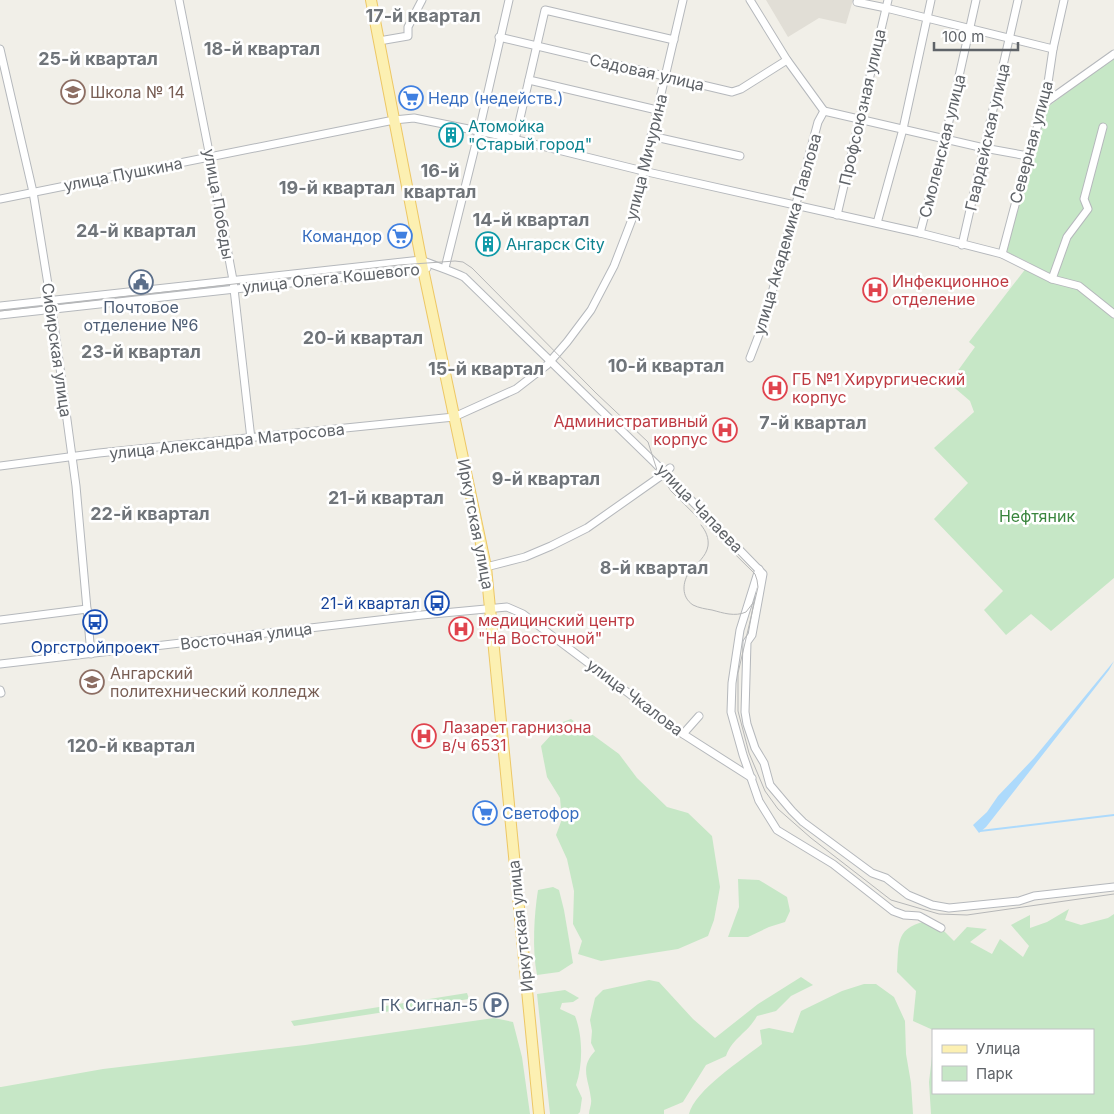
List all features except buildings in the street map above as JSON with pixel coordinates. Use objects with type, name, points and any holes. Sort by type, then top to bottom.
[{"type":"main road","name":"Иркутская улица","points":[[370,0],[422,264],[486,567],[539,1114]]},
{"type":"street","name":"улица Победы","points":[[179,0],[233,284],[251,439]]},
{"type":"street","points":[[379,41],[408,36],[408,27],[422,0]]},
{"type":"street","points":[[445,268],[509,0]]},
{"type":"street","name":"улица Мичурина","points":[[454,417],[516,389],[551,361],[590,310],[614,266],[636,209],[643,171],[683,0]]},
{"type":"street","points":[[750,0],[786,60],[824,111],[984,148],[1028,156]]},
{"type":"street","name":"Профсоюзная улица","points":[[836,215],[888,0]]},
{"type":"street","points":[[877,223],[903,129],[931,0]]},
{"type":"street","name":"Смоленская улица","points":[[920,233],[976,0]]},
{"type":"street","name":"Гвардейская улица","points":[[962,245],[1018,0]]},
{"type":"street","name":"Северная улица","points":[[1002,254],[1028,156],[1045,103],[1053,49],[1064,0]]},
{"type":"street","points":[[857,2],[1053,49]]},
{"type":"street","points":[[515,140],[545,10],[674,40]]},
{"type":"street","name":"Садовая улица","points":[[500,37],[732,92],[741,89],[786,60]]},
{"type":"street","name":"Сибирская улица","points":[[0,49],[33,192],[52,310],[72,457],[91,654]]},
{"type":"street","points":[[1045,103],[1114,54]]},
{"type":"street","points":[[529,80],[657,110]]},
{"type":"street","name":"улица Академика Павлова","points":[[750,358],[765,319],[818,122],[824,111]]},
{"type":"street","name":"улица Пушкина","points":[[0,199],[394,120],[414,118],[479,131],[643,171],[877,223],[1002,254],[1052,278],[1079,286],[1114,314]]},
{"type":"street","points":[[1052,278],[1067,237],[1088,209],[1084,199],[1104,128]]},
{"type":"street","points":[[651,136],[740,156]]},
{"type":"street","name":"улица Олега Кошевого","points":[[0,306],[422,264],[435,266]]},
{"type":"street","name":"улица Чапаева","points":[[435,266],[445,268],[464,277],[667,470],[761,571]]},
{"type":"street","name":"улица Олега Кошевого","points":[[0,315],[52,310],[233,284]]},
{"type":"street","name":"улица Александра Матросова","points":[[0,466],[454,417]]},
{"type":"street","points":[[486,567],[525,557],[587,528],[667,470]]},
{"type":"street","points":[[761,571],[740,630],[732,683],[731,712],[743,756],[759,801],[777,830],[833,864],[893,911],[904,915],[919,916],[941,928]]},
{"type":"street","points":[[761,571],[752,635],[747,642],[745,712],[755,748],[764,763],[770,785],[803,822],[872,873],[886,878],[908,895],[932,905],[948,908],[1019,901],[1034,896],[1114,887]]},
{"type":"street","name":"улица Чкалова","points":[[491,609],[507,607],[523,614],[582,656],[683,734],[752,778]]},
{"type":"street","points":[[0,620],[87,609]]},
{"type":"street","name":"Восточная улица","points":[[0,664],[422,615],[491,609]]},
{"type":"street","points":[[683,734],[699,716]]},
{"type":"shaded area","points":[[766,0],[853,0],[846,24],[819,18],[788,37]]},
{"type":"green space","name":"Нефтяник","points":[[1114,57],[1114,578],[1051,631],[1031,614],[1006,635],[984,610],[1003,591],[934,519],[968,483],[934,448],[974,412],[970,401],[949,383],[975,347],[969,342],[1030,263],[1007,252],[1020,193],[1045,109]]},
{"type":"green space","points":[[571,719],[619,754],[637,778],[667,807],[688,813],[712,836],[720,887],[714,920],[708,936],[678,949],[601,961],[578,954],[582,941],[573,924],[574,891],[567,859],[556,835],[562,819],[560,798],[547,777],[541,746],[563,722]]},
{"type":"green space","points":[[738,879],[759,880],[787,897],[790,911],[785,922],[748,937],[728,937],[739,907]]},
{"type":"green space","points":[[553,887],[559,890],[573,963],[559,972],[537,975],[534,955],[534,932],[538,890]]},
{"type":"green space","points":[[1069,909],[1065,920],[1081,925],[1108,918],[1114,914],[1114,1114],[931,1114],[929,1082],[932,1056],[932,1094],[1094,1094],[1094,1029],[932,1030],[913,1021],[916,991],[897,972],[901,937],[905,931],[919,923],[931,920],[954,941],[967,927],[987,929],[970,942],[992,954],[1000,939],[1023,957],[1029,946],[1011,925],[1030,915],[1030,928],[1047,922]]},
{"type":"green space","points":[[801,977],[813,985],[791,996],[776,1011],[757,1016],[732,1044],[726,1056],[706,1065],[683,1102],[664,1110],[664,1114],[589,1114],[591,1101],[586,1068],[590,1057],[595,1051],[591,1043],[592,1031],[590,1020],[595,998],[603,990],[649,980],[659,982],[693,1019],[715,1038],[758,1004]]},
{"type":"green space","points":[[864,984],[876,984],[894,997],[905,1021],[906,1054],[911,1083],[913,1114],[689,1114],[700,1095],[709,1086],[762,1044],[760,1030],[769,1028],[793,1033],[801,1011],[842,991]]},
{"type":"green space","points":[[565,990],[579,998],[573,1002],[562,1003],[560,1009],[575,1016],[580,1032],[580,1069],[576,1085],[582,1098],[578,1114],[550,1114],[537,994]]},
{"type":"green space","points":[[467,993],[469,999],[294,1026],[291,1021]]},
{"type":"green space","points":[[494,1018],[513,1022],[522,1057],[530,1114],[0,1114],[0,1087],[103,1069],[305,1045]]},
{"type":"water","points":[[1114,661],[1109,670],[986,827],[979,833],[973,825],[987,812],[998,796],[1034,758]]},
{"type":"waterway","points":[[980,831],[1114,815]]},
{"type":"tram line","points":[[0,311],[399,265],[463,262],[472,268],[596,393],[648,442],[657,470],[671,491],[755,574],[758,587],[738,673],[738,711],[749,753],[765,791],[778,809],[811,838],[891,900],[939,914],[967,915],[1114,894]]},
{"type":"tram line","points":[[701,525],[707,535],[708,546],[703,557],[687,575],[684,584],[686,598],[698,607],[733,614],[746,612],[753,603]]},
{"type":"place","name":"Школа № 14","points":[[73,92]]},
{"type":"place","name":"Недр (недейств.)","points":[[411,98]]},
{"type":"place","name":"Атомойка \"Старый город\"","points":[[451,135]]},
{"type":"place","name":"Командор","points":[[400,236]]},
{"type":"place","name":"Ангарск City","points":[[488,244]]},
{"type":"place","name":"Почтовое отделение №6","points":[[141,282]]},
{"type":"place","name":"Инфекционное отделение","points":[[875,290]]},
{"type":"place","name":"ГБ №1 Хирургический корпус","points":[[775,388]]},
{"type":"place","name":"Административный корпус","points":[[725,430]]},
{"type":"place","name":"21-й квартал","points":[[437,603]]},
{"type":"place","name":"Оргстройпроект","points":[[95,622]]},
{"type":"place","name":"медицинский центр \"На Восточной\"","points":[[461,629]]},
{"type":"place","name":"Ангарский политехнический колледж","points":[[92,682]]},
{"type":"place","name":"Лазарет гарнизона в/ч 6531","points":[[424,736]]},
{"type":"place","name":"Светофор","points":[[485,813]]},
{"type":"place","name":"ГК Сигнал-5","points":[[496,1005]]},
{"type":"district","name":"17-й квартал","points":[[423,15]]},
{"type":"district","name":"18-й квартал","points":[[262,48]]},
{"type":"district","name":"25-й квартал","points":[[98,58]]},
{"type":"district","name":"16-й квартал","points":[[440,180]]},
{"type":"district","name":"19-й квартал","points":[[337,187]]},
{"type":"district","name":"14-й квартал","points":[[531,219]]},
{"type":"district","name":"24-й квартал","points":[[136,230]]},
{"type":"district","name":"20-й квартал","points":[[363,337]]},
{"type":"district","name":"23-й квартал","points":[[141,351]]},
{"type":"district","name":"10-й квартал","points":[[666,365]]},
{"type":"district","name":"15-й квартал","points":[[486,368]]},
{"type":"district","name":"7-й квартал","points":[[813,422]]},
{"type":"district","name":"9-й квартал","points":[[546,478]]},
{"type":"district","name":"21-й квартал","points":[[386,497]]},
{"type":"district","name":"22-й квартал","points":[[150,513]]},
{"type":"district","name":"8-й квартал","points":[[654,567]]},
{"type":"district","name":"120-й квартал","points":[[131,745]]}]
